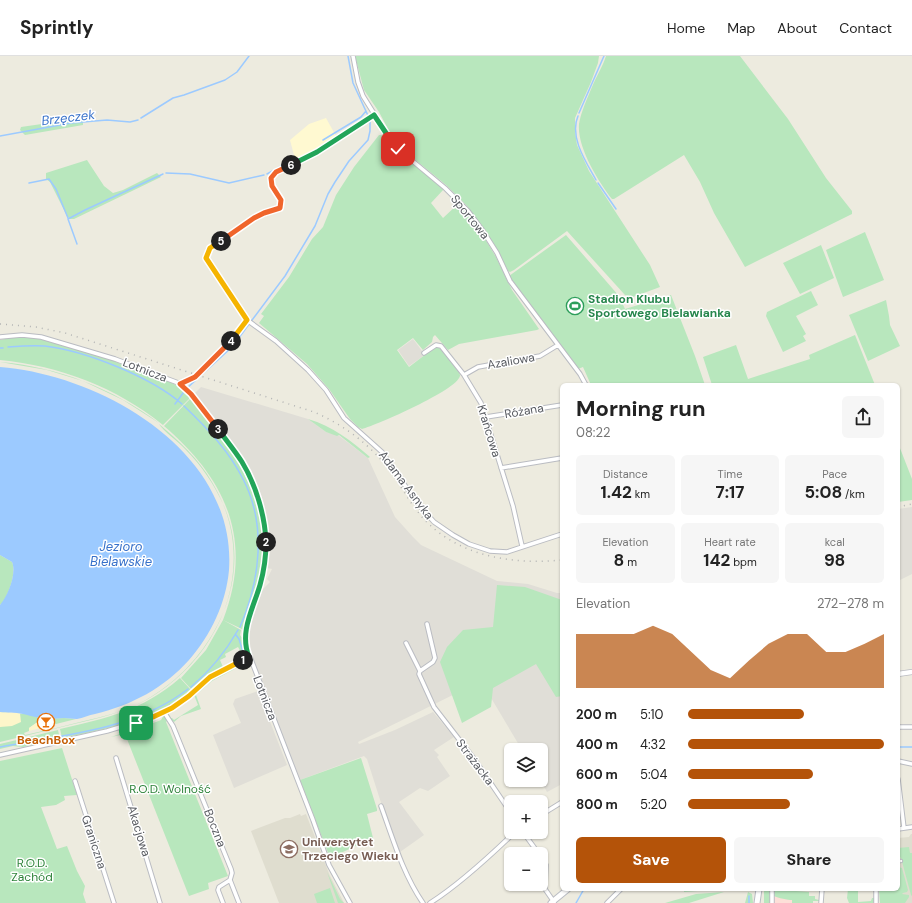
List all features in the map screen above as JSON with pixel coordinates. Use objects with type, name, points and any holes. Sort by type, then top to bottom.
[{"type":"main road","points":[[553,902],[566,891]]},
{"type":"main road","points":[[755,891],[757,903]]},
{"type":"main road","points":[[757,903],[759,891]]},
{"type":"street","name":"Sportowa","points":[[353,56],[361,92],[373,115],[397,148],[449,192],[476,222],[497,253],[509,279],[580,374],[585,383]]},
{"type":"street","name":"Adama Asnyka","points":[[373,115],[320,150],[276,172],[271,178],[271,184],[281,200],[280,208],[254,218],[213,245],[208,250],[206,258],[249,321],[276,341],[308,370],[326,390],[344,418],[382,452],[418,503],[434,522],[469,544],[490,551],[507,552],[560,535]]},
{"type":"street","points":[[182,385],[195,377],[249,321]]},
{"type":"street","name":"Lotnicza","points":[[0,337],[22,334],[41,337],[115,359],[182,385],[242,463],[256,493],[263,520],[266,544],[264,566],[260,585],[245,633],[246,646],[329,865],[350,903]]},
{"type":"street","name":"Krańcowa","points":[[424,353],[436,344],[441,346],[464,375],[478,396],[513,506],[522,546]]},
{"type":"street","name":"Azaliowa","points":[[464,375],[477,367],[539,356],[558,345]]},
{"type":"street","name":"Różana","points":[[486,418],[560,405]]},
{"type":"street","points":[[501,468],[560,458]]},
{"type":"street","points":[[420,671],[433,662],[435,658],[427,624]]},
{"type":"street","name":"Strażacka","points":[[406,643],[420,671],[419,674],[434,707],[475,760],[504,803]]},
{"type":"street","points":[[0,755],[113,730],[148,719],[164,712],[186,698],[211,677],[249,657]]},
{"type":"street","points":[[900,674],[912,672]]},
{"type":"street","name":"Boczna","points":[[164,712],[173,726],[232,869],[230,880],[239,903]]},
{"type":"street","points":[[900,727],[912,727]]},
{"type":"street","name":"Akacjowa","points":[[116,758],[160,903]]},
{"type":"street","points":[[900,761],[912,764]]},
{"type":"street","name":"Graniczna","points":[[75,782],[114,903]]},
{"type":"street","points":[[900,795],[904,828]]},
{"type":"street","points":[[548,811],[560,803]]},
{"type":"street","points":[[381,806],[403,865],[414,889],[423,903]]},
{"type":"street","points":[[900,829],[912,827]]},
{"type":"street","points":[[430,903],[460,881],[507,839]]},
{"type":"street","points":[[223,903],[218,890],[219,887],[230,880]]},
{"type":"street","points":[[546,891],[553,902]]},
{"type":"street","points":[[607,903],[619,891]]},
{"type":"street","points":[[772,891],[772,903]]},
{"type":"street","points":[[821,903],[822,891]]},
{"type":"street","points":[[876,891],[876,903]]},
{"type":"shaded area","points":[[326,118],[336,136],[295,159],[290,140],[309,124]]},
{"type":"shaded area","points":[[413,339],[425,355],[409,366],[398,350]]},
{"type":"shaded area","points":[[201,387],[308,419],[326,432],[338,435],[368,458],[395,517],[421,545],[497,581],[528,584],[560,593],[560,785],[547,792],[544,787],[548,787],[548,743],[518,743],[481,681],[358,742],[359,744],[395,730],[433,712],[454,737],[434,750],[439,755],[437,757],[450,776],[428,791],[420,788],[399,802],[424,835],[400,852],[384,812],[367,759],[364,756],[300,780],[248,647],[249,628],[260,592],[270,582],[267,579],[272,569],[267,568],[269,544],[263,509],[257,487],[246,462],[195,393]]},
{"type":"shaded area","points":[[912,507],[912,574],[900,580],[900,509]]},
{"type":"shaded area","points":[[258,691],[287,765],[234,788],[213,735],[241,723],[233,704],[235,699]]},
{"type":"shaded area","name":"Uniwersytet Trzeciego Wieku","points":[[300,814],[301,816],[306,814],[330,876],[344,903],[279,903],[251,831]]},
{"type":"shaded area","points":[[912,834],[912,903],[880,903],[879,891],[900,891],[900,838],[909,837]]},
{"type":"shaded area","points":[[770,896],[797,899],[796,903],[769,903]]},
{"type":"green space","points":[[355,56],[599,56],[591,82],[575,118],[577,145],[589,171],[650,265],[660,287],[633,297],[625,295],[567,231],[514,270],[510,272],[508,271],[487,233],[467,206],[446,185],[396,144],[379,112],[364,90]]},
{"type":"green space","points":[[606,56],[740,56],[788,119],[826,178],[852,211],[852,214],[745,267],[714,213],[700,182],[684,155],[612,199],[595,173],[585,153],[579,133],[579,124],[583,110]]},
{"type":"green space","points":[[83,118],[83,125],[25,135],[20,130],[21,127]]},
{"type":"green space","points":[[379,135],[383,135],[396,150],[444,189],[431,203],[443,218],[458,204],[479,229],[496,257],[512,290],[539,329],[459,344],[448,350],[435,335],[432,342],[423,350],[413,338],[397,350],[409,367],[434,348],[438,347],[455,365],[460,373],[460,376],[456,382],[446,390],[432,398],[399,414],[362,429],[350,419],[329,389],[307,364],[259,323],[264,316],[261,314],[289,277],[312,239],[323,227],[336,195],[354,167]]},
{"type":"green space","points":[[87,160],[104,186],[113,193],[123,190],[157,173],[161,177],[74,219],[70,219],[67,216],[50,182],[46,179],[46,173]]},
{"type":"green space","points":[[865,232],[884,280],[843,297],[826,250]]},
{"type":"green space","points":[[566,235],[619,296],[625,309],[671,295],[704,383],[590,383],[583,367],[578,369],[509,276]]},
{"type":"green space","points":[[821,245],[834,278],[800,294],[783,263]]},
{"type":"green space","points":[[811,291],[818,305],[796,316],[806,334],[803,336],[806,341],[783,352],[766,316],[767,312]]},
{"type":"green space","points":[[886,300],[890,325],[900,346],[868,361],[849,315]]},
{"type":"green space","points":[[855,335],[874,383],[711,383],[703,357],[736,345],[748,379],[810,359],[809,355]]},
{"type":"green space","points":[[21,336],[38,338],[112,360],[127,367],[136,369],[172,383],[183,389],[190,396],[189,399],[163,425],[126,400],[107,389],[86,380],[44,367],[0,360],[0,340]]},
{"type":"green space","points":[[0,362],[22,365],[47,370]]},
{"type":"green space","points":[[47,370],[63,374],[82,381]]},
{"type":"green space","points":[[83,381],[122,399],[159,423],[123,400]]},
{"type":"green space","points":[[195,393],[245,462],[259,492],[268,525],[269,554],[267,568],[268,543],[265,522],[244,462],[193,394]]},
{"type":"green space","points":[[190,399],[193,399],[239,460],[251,483],[259,510],[264,537],[262,572],[258,589],[244,630],[223,620],[232,591],[236,563],[234,537],[228,513],[218,490],[204,467],[186,446],[164,426]]},
{"type":"green space","points":[[308,419],[334,430],[370,457],[368,458],[339,435],[337,436],[326,432]]},
{"type":"green space","points":[[159,424],[195,458],[207,474],[215,488],[197,462]]},
{"type":"green space","points":[[900,448],[912,479],[912,500],[900,502]]},
{"type":"green space","points":[[227,517],[233,536],[234,565],[233,573],[233,543]]},
{"type":"green space","points":[[0,555],[12,562],[13,578],[9,591],[0,605]]},
{"type":"green space","points":[[497,585],[525,587],[560,599],[560,696],[556,697],[536,664],[493,688],[491,707],[462,723],[440,662],[447,647],[463,630],[493,627]]},
{"type":"green space","points":[[223,620],[241,630],[240,635],[243,639],[246,655],[243,656],[238,647],[225,654],[226,657],[220,660],[223,667],[209,675],[191,689],[181,678],[206,650]]},
{"type":"green space","points":[[217,625],[214,632],[205,646]]},
{"type":"green space","points":[[203,649],[197,658],[186,669]]},
{"type":"green space","points":[[246,663],[212,681],[196,695],[201,709],[181,716],[174,722],[169,718],[168,713],[174,720],[198,705],[194,695],[212,680],[225,672]]},
{"type":"green space","points":[[183,672],[175,680],[164,687]]},
{"type":"green space","points":[[180,678],[191,690],[177,701],[162,709],[113,727],[62,738],[60,729],[109,717],[138,706],[166,689]]},
{"type":"green space","points":[[158,692],[148,699],[136,705]]},
{"type":"green space","points":[[0,712],[22,714],[25,712],[42,719],[29,728],[29,731],[24,733],[25,735],[95,718],[0,742]]},
{"type":"green space","name":"R.O.D. Wolność","points":[[164,715],[168,720],[166,722],[228,876],[208,883],[209,889],[189,896],[125,734],[111,737],[161,720]]},
{"type":"green space","points":[[46,719],[76,719],[48,726]]},
{"type":"green space","points":[[58,730],[60,739],[23,747],[13,746],[0,749],[0,744]]},
{"type":"green space","name":"R.O.D. Zachód","points":[[62,748],[77,795],[64,796],[65,800],[56,805],[41,807],[57,849],[67,846],[85,886],[83,894],[86,903],[0,903],[0,761]]},
{"type":"green space","points":[[361,758],[377,809],[377,811],[367,814],[373,838],[330,858],[300,780]]},
{"type":"green space","points":[[909,847],[910,853],[912,853],[912,896],[900,857],[900,848]]},
{"type":"green space","points":[[900,868],[902,868],[908,890],[902,894],[909,895],[909,897],[905,903],[880,903],[879,891],[900,891]]},
{"type":"green space","points":[[327,872],[340,899],[344,903],[338,903]]},
{"type":"green space","points":[[330,888],[335,903],[317,903],[314,894]]},
{"type":"green space","points":[[764,891],[770,891],[770,903],[764,903]]},
{"type":"green space","points":[[774,891],[809,892],[809,896],[815,896],[815,899],[819,901],[813,901],[813,903],[792,903],[792,900],[774,896]]},
{"type":"green space","points":[[848,891],[858,891],[858,902],[871,901],[872,898],[874,898],[874,903],[849,903],[847,898]]},
{"type":"green space","points":[[724,892],[689,903],[665,903],[696,894]]},
{"type":"green space","points":[[748,892],[752,894],[753,903],[745,903]]},
{"type":"sand","points":[[0,712],[20,713],[21,722],[12,726],[0,727]]},
{"type":"sand","points":[[44,719],[46,725],[48,726],[29,731],[29,728]]},
{"type":"water","name":"Jezioro Bielawskie","points":[[0,367],[39,373],[80,386],[119,404],[156,427],[187,456],[211,490],[226,528],[229,570],[225,594],[211,629],[197,650],[179,670],[158,687],[122,706],[79,719],[47,719],[20,713],[0,712],[0,605],[9,590],[13,578],[13,567],[12,562],[0,555]]},
{"type":"waterway","name":"Brzęczek","points":[[141,118],[173,98],[225,80],[237,72],[249,56]]},
{"type":"waterway","points":[[175,404],[186,389],[232,347],[285,276],[315,226],[328,194],[335,182],[349,161],[368,140],[370,120],[353,83],[348,56]]},
{"type":"waterway","points":[[579,113],[604,56]]},
{"type":"waterway","points":[[323,140],[361,117],[366,111]]},
{"type":"waterway","points":[[578,116],[576,124],[577,141],[596,180]]},
{"type":"waterway","name":"Brzęczek","points":[[0,136],[71,123],[107,120],[130,122],[138,120]]},
{"type":"waterway","points":[[267,174],[294,159]]},
{"type":"waterway","points":[[166,173],[190,174],[229,183],[264,175]]},
{"type":"waterway","points":[[77,244],[68,219],[163,174]]},
{"type":"waterway","points":[[29,183],[49,179],[56,189],[68,218]]},
{"type":"waterway","points":[[598,183],[616,209]]},
{"type":"waterway","points":[[8,347],[45,346],[79,353],[98,359],[153,384],[182,404]]},
{"type":"waterway","points":[[184,406],[209,431],[224,449],[243,479],[251,497],[258,534],[258,553],[252,591],[240,627]]},
{"type":"waterway","points":[[191,687],[217,660],[238,630]]},
{"type":"waterway","points":[[236,635],[239,639],[244,655]]},
{"type":"waterway","points":[[0,747],[98,729],[122,722],[145,714],[167,703],[188,689]]},
{"type":"waterway","points":[[900,747],[912,747]]},
{"type":"waterway","points":[[576,903],[583,891]]},
{"type":"waterway","points":[[749,896],[749,903]]},
{"type":"railway","points":[[0,324],[36,327],[65,333],[314,412],[336,423],[375,453],[391,472],[422,517],[451,541],[468,549],[505,559],[524,561],[560,560]]},
{"type":"railway","points":[[900,507],[912,504]]},
{"type":"place","name":"Stadion Klubu Sportowego Bielawianka","points":[[575,306]]},
{"type":"place","name":"BeachBox","points":[[46,722]]},
{"type":"place","name":"Uniwersytet Trzeciego Wieku","points":[[289,849]]},
{"type":"route","points":[[136,723],[172,708],[211,677],[249,657],[245,633],[261,582],[265,561],[266,540],[263,520],[256,493],[246,470],[242,462],[203,409],[180,384],[195,377],[229,344],[247,320],[206,258],[207,252],[213,245],[226,238],[254,218],[280,208],[281,200],[271,182],[271,178],[276,172],[317,152],[374,115],[398,149]]}]
